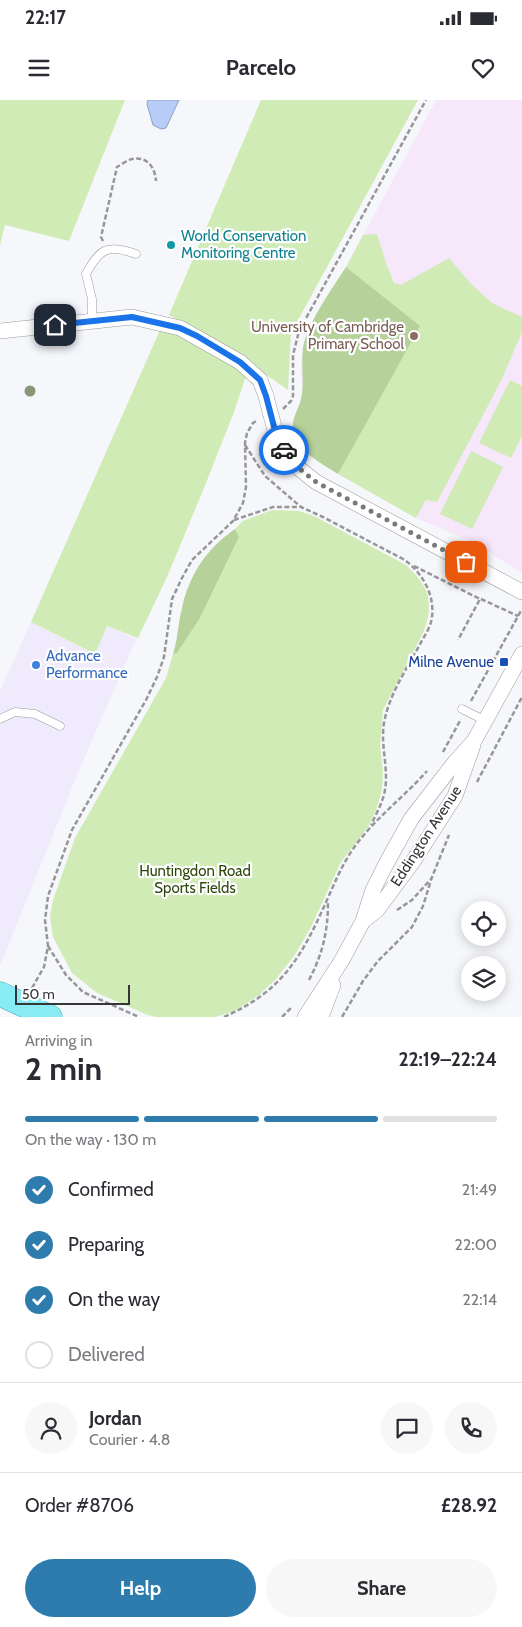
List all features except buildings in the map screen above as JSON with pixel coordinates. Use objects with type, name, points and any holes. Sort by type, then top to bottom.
[{"type":"main road","points":[[0,994],[50,1017]]},
{"type":"street","points":[[0,331],[132,317],[180,328],[240,362],[260,380],[278,442],[296,466],[316,482],[522,592]]},
{"type":"street","name":"Eddington Avenue","points":[[306,1017],[342,960],[363,921],[373,890],[411,819],[455,762],[474,741],[522,654]]},
{"type":"street","name":"Eddington Avenue","points":[[363,921],[377,910],[414,860],[455,796],[474,741]]},
{"type":"street","name":"Eddington Avenue","points":[[321,1017],[342,960]]},
{"type":"lane","points":[[92,321],[92,298],[86,274],[95,257],[107,249],[125,250],[136,254]]},
{"type":"lane","points":[[464,710],[486,721]]},
{"type":"lane","points":[[0,718],[15,712],[35,714],[60,726]]},
{"type":"path","points":[[294,370],[294,355],[299,331],[426,100]]},
{"type":"path","points":[[107,249],[101,237],[117,167],[132,159],[141,160],[152,165],[156,181]]},
{"type":"path","points":[[24,1004],[44,967],[48,946],[45,920],[48,896],[72,830],[146,700],[157,676],[164,657],[172,599],[192,560],[233,521],[243,503],[246,487],[244,443],[253,423]]},
{"type":"path","points":[[244,443],[265,476],[301,508],[323,517],[412,565],[518,616]]},
{"type":"path","points":[[233,521],[273,507],[301,508]]},
{"type":"path","points":[[371,827],[385,790],[386,775],[383,738],[385,718],[392,697],[431,621],[429,590],[412,565]]},
{"type":"path","points":[[458,640],[480,598]]},
{"type":"path","points":[[439,758],[522,608]]},
{"type":"path","points":[[476,785],[522,697]]},
{"type":"path","points":[[224,1017],[266,993],[284,978],[310,937],[342,866],[354,848],[371,827],[429,769]]},
{"type":"path","points":[[342,1017],[363,981],[378,961],[412,927],[423,906],[451,832]]},
{"type":"path","points":[[393,913],[412,900],[432,878]]},
{"type":"path","points":[[309,982],[317,965],[327,932],[328,900]]},
{"type":"path","points":[[48,946],[66,975],[83,992],[128,1015],[139,1017]]},
{"type":"shaded area","name":"University of Cambridge Primary School","points":[[436,100],[522,100],[522,573],[473,542],[416,518],[338,474],[306,453],[293,431],[295,416],[302,394],[301,367],[303,346],[310,326],[346,267]]},
{"type":"shaded area","points":[[31,622],[94,654],[107,626],[136,639],[77,775],[0,966],[0,691]]},
{"type":"green space","points":[[0,100],[125,100],[69,241],[5,225],[0,245]]},
{"type":"green space","points":[[261,100],[418,100],[291,333],[288,390],[249,363],[169,315]]},
{"type":"green space","points":[[377,234],[394,283],[401,285],[449,258],[471,284],[492,303],[522,317],[522,332],[501,381],[437,502],[426,500],[416,518],[338,474],[419,326],[346,267],[363,235]]},
{"type":"green space","points":[[346,267],[420,326],[338,474],[304,450],[295,437],[293,426],[302,394],[302,354],[305,338],[321,306]]},
{"type":"green space","points":[[168,327],[247,373],[204,488],[167,577],[138,638],[107,626],[95,654],[31,622],[160,330]]},
{"type":"green space","points":[[510,380],[522,386],[522,436],[511,458],[479,443]]},
{"type":"green space","points":[[471,451],[503,467],[472,529],[440,514]]},
{"type":"green space","name":"Huntingdon Road Sports Fields","points":[[272,510],[299,511],[314,516],[406,565],[424,587],[429,602],[427,620],[424,631],[383,710],[380,745],[383,772],[382,790],[376,810],[368,827],[341,862],[310,929],[294,956],[276,979],[259,995],[235,1011],[215,1017],[156,1017],[97,993],[72,973],[53,937],[50,917],[53,900],[75,838],[166,678],[173,654],[177,653],[200,618],[239,537],[235,529],[243,521]]},
{"type":"green space","points":[[235,529],[239,537],[200,618],[177,653],[173,654],[189,584],[208,554],[225,536]]},
{"type":"water","points":[[148,100],[179,100],[166,128],[161,129],[153,125],[147,104]]},
{"type":"way so far","points":[[284,450],[296,466],[316,482],[466,562]]},
{"type":"place","name":"World Conservation Monitoring Centre","points":[[171,245]]},
{"type":"place","name":"University of Cambridge Primary School","points":[[414,336]]},
{"type":"place","name":"Milne Avenue","points":[[504,662]]},
{"type":"place","name":"Advance Performance","points":[[36,665]]},
{"type":"route","points":[[55,325],[132,317],[180,328],[197,336],[240,362],[260,380],[278,442],[284,450]]}]
